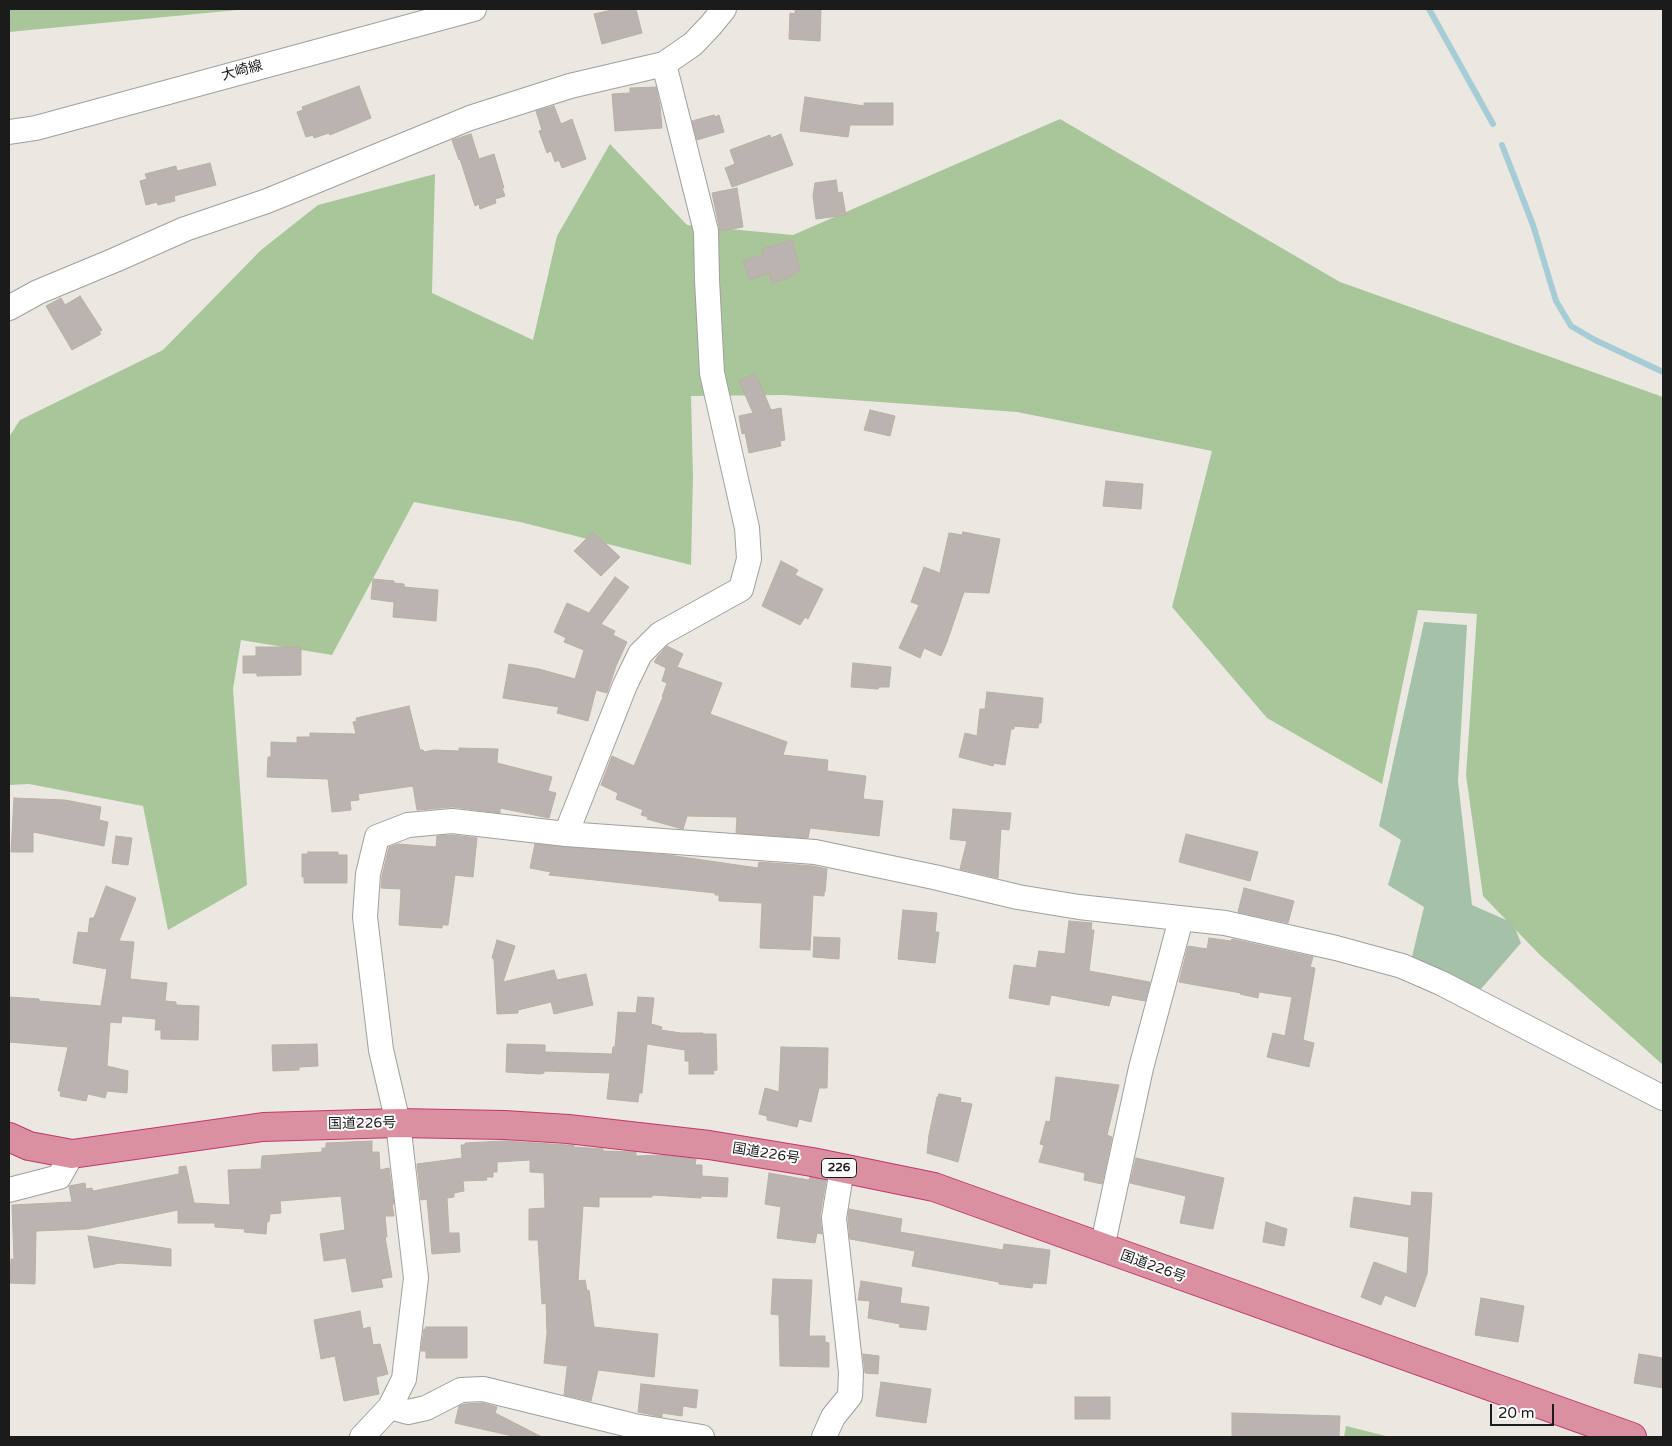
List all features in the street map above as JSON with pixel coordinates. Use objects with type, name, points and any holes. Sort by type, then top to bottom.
[{"type":"highway","name":"国道226号","points":[[9,1137],[29,1146],[72,1154],[263,1127],[398,1123],[504,1125],[568,1129],[709,1145],[812,1162],[934,1187],[1632,1437]]},
{"type":"street","name":"大崎線","points":[[9,132],[36,128],[474,9]]},
{"type":"street","points":[[9,308],[38,292],[185,229],[267,201],[470,118],[570,86],[664,64],[693,44],[724,9]]},
{"type":"street","points":[[566,834],[625,685],[640,654],[660,634],[740,589],[749,559],[747,528],[712,373],[706,231],[664,64]]},
{"type":"street","points":[[362,1437],[390,1407],[404,1379],[416,1278],[398,1123],[381,1050],[365,917],[368,874],[378,837],[408,825],[452,821],[566,834],[815,852],[1018,897],[1079,907],[1226,923],[1336,948],[1402,966],[1442,983],[1663,1098]]},
{"type":"street","points":[[1102,1248],[1141,1068],[1182,919]]},
{"type":"street","points":[[9,1190],[59,1177],[72,1154]]},
{"type":"street","points":[[824,1437],[833,1416],[850,1396],[851,1372],[834,1218],[842,1168]]},
{"type":"street","points":[[390,1407],[408,1412],[426,1408],[461,1390],[483,1389],[634,1426],[702,1437]]},
{"type":"green space","points":[[9,9],[248,9],[9,32]]},
{"type":"green space","points":[[1060,119],[1340,282],[1663,397],[1663,1065],[1540,955],[1483,896],[1466,775],[1477,614],[1418,610],[1382,784],[1267,718],[1172,607],[1212,451],[1017,412],[784,395],[691,396],[693,477],[691,565],[520,522],[414,502],[332,655],[241,640],[233,689],[247,885],[168,930],[143,806],[29,784],[9,785],[9,437],[20,420],[163,350],[261,250],[318,205],[435,174],[432,293],[533,340],[557,236],[610,144],[687,225],[793,235]]},
{"type":"green space","points":[[1424,622],[1467,625],[1458,781],[1472,905],[1513,923],[1521,943],[1481,989],[1410,965],[1424,907],[1388,885],[1401,840],[1379,826]]},
{"type":"green space","points":[[1346,1426],[1390,1437],[1344,1437]]},
{"type":"building","points":[[616,9],[636,9],[642,33],[602,44],[594,14]]},
{"type":"building","points":[[795,9],[821,9],[820,41],[789,39],[790,13],[795,14]]},
{"type":"building","points":[[359,86],[371,118],[330,135],[329,133],[314,138],[313,135],[306,137],[297,112],[303,110],[302,107]]},
{"type":"building","points":[[656,87],[662,128],[615,131],[612,94],[630,93],[630,88]]},
{"type":"building","points":[[805,97],[864,106],[864,103],[893,103],[893,125],[850,125],[848,137],[800,131]]},
{"type":"building","points":[[554,106],[561,124],[572,119],[586,159],[562,168],[559,160],[555,162],[551,151],[547,153],[539,131],[542,130],[536,111]]},
{"type":"building","points":[[714,115],[715,117],[719,115],[724,132],[697,140],[692,121]]},
{"type":"building","points":[[471,134],[479,159],[494,154],[505,196],[495,199],[496,203],[480,209],[479,204],[475,206],[452,140]]},
{"type":"building","points":[[781,134],[793,165],[732,187],[725,168],[735,164],[730,150],[770,135],[771,138]]},
{"type":"building","points":[[210,163],[216,185],[174,196],[175,201],[158,205],[157,202],[146,205],[140,181],[147,179],[145,174],[176,166],[177,171]]},
{"type":"building","points":[[836,180],[838,193],[842,192],[846,215],[816,219],[813,196],[815,183]]},
{"type":"building","points":[[737,188],[743,227],[720,231],[712,193]]},
{"type":"building","points":[[792,240],[800,270],[788,278],[772,283],[769,273],[750,280],[743,261],[764,254],[762,249]]},
{"type":"building","points":[[80,296],[102,330],[99,332],[101,334],[72,350],[46,306],[61,298],[65,305]]},
{"type":"building","points":[[754,374],[771,410],[781,408],[785,440],[780,441],[781,446],[749,453],[745,433],[742,434],[739,416],[753,413],[739,381]]},
{"type":"building","points":[[870,410],[895,416],[890,436],[864,430]]},
{"type":"building","points":[[1106,481],[1143,484],[1141,509],[1103,506]]},
{"type":"building","points":[[593,532],[620,557],[601,576],[574,551]]},
{"type":"building","points":[[963,532],[1000,539],[989,593],[964,592],[941,656],[924,648],[920,658],[899,648],[919,605],[911,602],[924,567],[940,573],[949,533],[962,535]]},
{"type":"building","points":[[781,561],[798,570],[795,575],[823,589],[808,619],[805,617],[800,625],[762,606]]},
{"type":"building","points":[[615,577],[629,587],[601,624],[615,631],[613,635],[627,642],[607,693],[596,690],[588,721],[557,713],[559,707],[503,698],[509,664],[539,669],[575,679],[584,650],[564,642],[566,638],[554,632],[567,603],[589,613]]},
{"type":"building","points":[[373,579],[394,581],[394,583],[404,584],[404,587],[438,590],[436,621],[393,617],[394,602],[371,599]]},
{"type":"building","points":[[667,646],[683,654],[677,667],[722,683],[710,714],[787,742],[783,755],[828,760],[827,771],[866,776],[863,799],[883,801],[879,836],[810,828],[808,838],[736,833],[737,817],[687,816],[683,829],[647,819],[648,817],[641,815],[643,810],[616,799],[618,793],[601,785],[612,756],[634,766],[667,683],[662,681],[666,668],[654,662]]},
{"type":"building","points":[[256,647],[301,647],[301,675],[257,676],[257,673],[243,673],[243,656],[256,656]]},
{"type":"building","points":[[853,663],[891,667],[889,687],[879,687],[878,689],[851,687]]},
{"type":"building","points":[[987,692],[1043,698],[1041,723],[1039,723],[1038,728],[1014,726],[1014,729],[1011,729],[1005,765],[994,763],[993,766],[959,757],[965,733],[977,736],[980,709],[985,709]]},
{"type":"building","points":[[409,706],[420,750],[424,752],[434,750],[459,751],[459,748],[498,749],[497,763],[552,777],[548,791],[556,793],[549,818],[500,808],[500,813],[453,807],[417,810],[413,786],[358,794],[359,800],[350,801],[351,810],[332,812],[328,779],[267,777],[268,757],[271,757],[271,742],[297,743],[297,737],[310,737],[310,733],[356,734],[353,722],[357,721],[356,718]]},
{"type":"building","points":[[14,798],[65,800],[101,807],[99,820],[108,822],[104,846],[33,832],[33,852],[11,852]]},
{"type":"building","points":[[953,809],[1011,813],[1009,830],[1001,829],[998,878],[960,869],[967,841],[950,839]]},
{"type":"building","points":[[1186,834],[1258,852],[1250,881],[1179,862]]},
{"type":"building","points":[[452,835],[477,838],[473,877],[455,875],[448,925],[442,925],[442,928],[399,925],[401,889],[381,888],[389,847],[398,844],[436,847],[437,836]]},
{"type":"building","points":[[116,836],[132,838],[128,865],[112,863]]},
{"type":"building","points":[[535,844],[668,855],[758,868],[759,862],[813,866],[827,869],[824,896],[813,895],[810,950],[760,948],[762,903],[719,901],[719,895],[715,895],[715,893],[549,875],[551,872],[530,868]]},
{"type":"building","points":[[308,852],[338,852],[338,855],[347,855],[347,883],[304,883],[304,877],[302,877],[302,854],[308,854]]},
{"type":"building","points":[[106,886],[136,898],[119,941],[134,942],[130,979],[167,983],[165,1001],[176,1002],[176,1005],[199,1006],[198,1040],[161,1039],[161,1030],[155,1030],[156,1019],[122,1016],[121,1023],[110,1022],[107,1066],[128,1071],[127,1093],[107,1091],[105,1098],[88,1094],[86,1101],[60,1096],[61,1091],[58,1091],[68,1047],[9,1042],[9,997],[101,1006],[107,969],[73,963],[78,932],[88,933],[90,918],[94,918]]},
{"type":"building","points":[[1244,888],[1294,901],[1288,923],[1238,912]]},
{"type":"building","points":[[903,910],[937,913],[935,932],[939,932],[935,963],[898,959]]},
{"type":"building","points":[[1069,921],[1092,923],[1091,930],[1094,930],[1089,971],[1150,982],[1145,1001],[1112,995],[1109,1006],[1051,995],[1049,1005],[1009,998],[1014,965],[1036,968],[1039,951],[1065,954]]},
{"type":"building","points":[[814,937],[840,938],[839,959],[813,957]]},
{"type":"building","points":[[1209,938],[1231,941],[1232,939],[1313,957],[1310,967],[1315,968],[1303,1040],[1314,1043],[1309,1067],[1267,1057],[1273,1033],[1285,1036],[1292,997],[1259,992],[1258,998],[1241,993],[1179,982],[1188,946],[1207,949]]},
{"type":"building","points":[[497,940],[515,946],[503,982],[554,970],[557,980],[586,974],[593,1005],[554,1014],[551,1002],[518,1010],[518,1013],[497,1014],[494,959],[492,958]]},
{"type":"building","points":[[638,997],[654,998],[651,1024],[662,1027],[661,1030],[681,1033],[716,1034],[717,1070],[713,1071],[714,1074],[689,1074],[689,1061],[685,1061],[685,1050],[647,1044],[642,1093],[639,1093],[638,1102],[607,1099],[610,1073],[544,1071],[544,1073],[540,1074],[506,1072],[507,1044],[545,1045],[545,1052],[612,1054],[613,1047],[615,1047],[618,1012],[636,1013]]},
{"type":"building","points":[[317,1044],[318,1066],[299,1067],[299,1070],[273,1071],[272,1045]]},
{"type":"building","points":[[781,1047],[828,1048],[827,1088],[819,1088],[811,1122],[799,1119],[797,1127],[767,1120],[767,1116],[759,1114],[765,1088],[779,1092]]},
{"type":"building","points":[[1056,1077],[1119,1085],[1107,1135],[1112,1137],[1102,1184],[1084,1180],[1085,1173],[1039,1162],[1044,1145],[1040,1144],[1046,1121],[1050,1122]]},
{"type":"building","points":[[939,1094],[961,1098],[960,1102],[972,1104],[958,1162],[927,1153],[929,1135]]},
{"type":"building","points":[[372,1141],[372,1152],[379,1152],[380,1170],[389,1168],[394,1204],[392,1204],[394,1216],[385,1216],[387,1237],[385,1237],[392,1277],[381,1279],[383,1287],[352,1292],[346,1258],[324,1261],[320,1234],[345,1230],[341,1196],[280,1201],[281,1213],[270,1214],[269,1222],[267,1221],[266,1234],[244,1232],[245,1229],[215,1227],[215,1223],[178,1223],[178,1210],[86,1229],[36,1231],[35,1284],[10,1283],[11,1259],[14,1259],[12,1205],[72,1202],[69,1186],[85,1183],[86,1189],[92,1188],[93,1191],[179,1174],[179,1167],[186,1166],[194,1203],[230,1205],[228,1170],[261,1169],[262,1156],[322,1152],[322,1148],[326,1148],[326,1143]]},
{"type":"building","points":[[504,1141],[574,1145],[574,1147],[603,1149],[603,1151],[636,1152],[636,1156],[662,1155],[696,1159],[695,1165],[702,1165],[702,1176],[728,1178],[727,1197],[701,1196],[701,1198],[652,1195],[652,1197],[599,1197],[599,1207],[583,1206],[578,1281],[585,1280],[587,1291],[589,1290],[594,1327],[658,1334],[654,1377],[598,1370],[591,1401],[564,1395],[568,1360],[566,1366],[544,1363],[547,1333],[546,1303],[542,1304],[538,1240],[529,1240],[529,1209],[545,1208],[544,1173],[530,1172],[530,1160],[497,1162],[497,1172],[493,1172],[493,1177],[486,1177],[487,1180],[463,1181],[464,1191],[454,1193],[454,1197],[447,1198],[449,1233],[459,1233],[460,1252],[432,1254],[427,1199],[421,1200],[417,1164],[462,1158],[461,1145],[465,1145],[465,1143]]},
{"type":"building","points":[[1136,1158],[1224,1178],[1213,1229],[1180,1223],[1186,1196],[1130,1183]]},
{"type":"building","points":[[769,1173],[809,1180],[810,1177],[826,1181],[820,1216],[822,1234],[817,1233],[815,1243],[777,1238],[781,1207],[765,1204]]},
{"type":"building","points":[[1412,1192],[1432,1193],[1427,1274],[1415,1307],[1385,1295],[1381,1305],[1361,1297],[1374,1262],[1407,1274],[1409,1237],[1350,1227],[1354,1197],[1411,1206]]},
{"type":"building","points":[[849,1209],[902,1219],[900,1232],[1003,1250],[1004,1244],[1050,1250],[1046,1284],[1033,1283],[1032,1288],[999,1284],[999,1282],[912,1266],[915,1251],[850,1239]]},
{"type":"building","points":[[1266,1222],[1287,1229],[1284,1246],[1263,1242]]},
{"type":"building","points":[[88,1236],[171,1249],[171,1266],[120,1263],[94,1268]]},
{"type":"building","points":[[773,1279],[812,1280],[809,1336],[825,1336],[825,1342],[829,1343],[829,1367],[780,1366],[779,1315],[771,1314]]},
{"type":"building","points":[[861,1281],[902,1288],[900,1303],[929,1307],[926,1330],[899,1327],[900,1324],[868,1318],[870,1301],[858,1300]]},
{"type":"building","points":[[1481,1298],[1524,1306],[1518,1342],[1475,1335]]},
{"type":"building","points":[[360,1311],[363,1329],[370,1327],[373,1345],[380,1344],[388,1374],[376,1377],[379,1394],[344,1401],[335,1356],[321,1359],[314,1320]]},
{"type":"building","points":[[426,1327],[467,1327],[467,1358],[426,1358],[426,1351],[421,1351],[424,1329]]},
{"type":"building","points":[[863,1354],[879,1356],[878,1374],[865,1373]]},
{"type":"building","points":[[1639,1354],[1663,1358],[1663,1388],[1634,1383]]},
{"type":"building","points":[[881,1382],[931,1389],[926,1423],[876,1416]]},
{"type":"building","points":[[641,1384],[698,1390],[696,1408],[683,1406],[682,1416],[662,1413],[662,1417],[638,1412]]},
{"type":"building","points":[[1075,1397],[1110,1397],[1110,1419],[1075,1419]]},
{"type":"building","points":[[482,1403],[497,1407],[495,1413],[542,1437],[517,1437],[455,1423],[459,1406]]},
{"type":"building","points":[[1232,1413],[1340,1416],[1339,1437],[1232,1437]]},
{"type":"waterway","points":[[1429,9],[1493,124]]},
{"type":"waterway","points":[[1502,145],[1533,225],[1556,301],[1571,326],[1595,340],[1663,372]]}]
